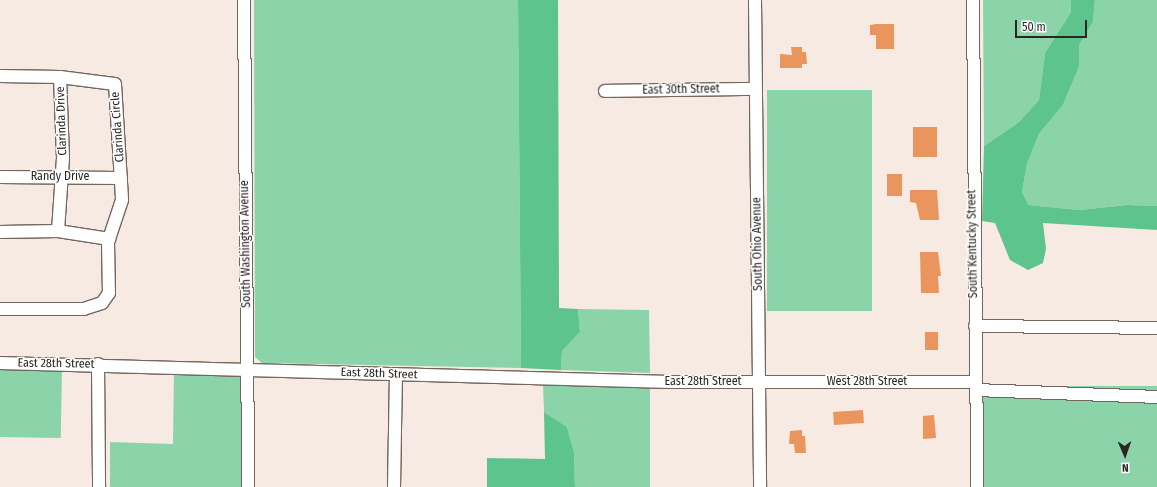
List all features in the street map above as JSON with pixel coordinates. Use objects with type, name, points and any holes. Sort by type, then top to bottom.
[{"type":"street","name":"South Washington Avenue","points":[[244,0],[248,487]]},
{"type":"street","name":"South Ohio Avenue","points":[[755,0],[760,487]]},
{"type":"street","name":"South Kentucky Street","points":[[973,0],[977,487]]},
{"type":"street","name":"Clarinda Drive","points":[[0,78],[60,77],[62,178],[58,231]]},
{"type":"street","name":"Clarinda Circle","points":[[60,77],[115,84],[121,178]]},
{"type":"street","name":"East 30th Street","points":[[605,91],[756,89]]},
{"type":"street","name":"Randy Drive","points":[[0,177],[121,178]]},
{"type":"street","points":[[0,309],[84,308],[102,303],[109,293],[109,239],[122,200],[121,178]]},
{"type":"street","points":[[0,232],[58,231],[109,239]]},
{"type":"street","points":[[975,326],[1157,328]]},
{"type":"street","name":"East 28th Street","points":[[0,363],[98,364],[396,375],[759,382]]},
{"type":"street","points":[[98,364],[99,487]]},
{"type":"street","points":[[394,487],[396,375]]},
{"type":"street","name":"West 28th Street","points":[[759,382],[976,386],[1157,397]]},
{"type":"green space","points":[[254,0],[518,0],[521,368],[262,363],[255,357]]},
{"type":"green space","points":[[518,0],[558,0],[559,308],[578,309],[580,332],[562,351],[561,370],[521,368]]},
{"type":"green space","points":[[983,0],[1071,0],[1071,12],[1045,53],[1039,100],[1019,122],[984,146]]},
{"type":"green space","points":[[1071,0],[1095,0],[1093,22],[1079,45],[1079,67],[1063,105],[1039,134],[1027,164],[1022,192],[1028,205],[1079,210],[1127,205],[1157,206],[1157,230],[1043,223],[1046,249],[1043,263],[1028,270],[1010,260],[995,223],[982,221],[984,146],[1019,122],[1039,100],[1045,53],[1071,12]]},
{"type":"green space","points":[[1095,0],[1157,0],[1157,206],[1127,205],[1079,210],[1027,205],[1022,192],[1027,164],[1039,134],[1063,105],[1079,67],[1079,45],[1093,22]]},
{"type":"green space","points":[[767,90],[872,90],[872,311],[767,311]]},
{"type":"green space","points":[[578,309],[649,310],[650,373],[561,370],[562,351],[580,332]]},
{"type":"green space","points":[[0,367],[62,368],[61,438],[0,437]]},
{"type":"green space","points":[[174,371],[240,373],[244,380],[245,487],[110,487],[110,442],[173,444]]},
{"type":"green space","points":[[543,384],[650,387],[650,487],[575,487],[574,452],[567,427],[544,412]]},
{"type":"green space","points":[[983,386],[1157,386],[1157,487],[983,487]]},
{"type":"green space","points":[[544,412],[567,427],[574,452],[575,487],[487,487],[487,458],[545,459]]},
{"type":"building","points":[[894,24],[894,49],[876,49],[876,35],[870,35],[870,25]]},
{"type":"building","points":[[791,47],[802,47],[802,52],[806,52],[807,64],[802,64],[802,68],[780,68],[780,54],[792,55]]},
{"type":"building","points":[[913,127],[937,127],[937,157],[913,157]]},
{"type":"building","points":[[887,174],[902,174],[902,196],[887,196]]},
{"type":"building","points":[[910,190],[937,190],[939,220],[920,220],[916,203],[910,202]]},
{"type":"building","points":[[920,252],[938,252],[941,276],[938,276],[939,293],[921,293]]},
{"type":"building","points":[[925,332],[938,332],[938,350],[925,350]]},
{"type":"building","points":[[863,410],[864,423],[834,425],[833,412]]},
{"type":"building","points":[[934,415],[936,438],[923,439],[923,416]]},
{"type":"building","points":[[802,430],[802,436],[805,436],[806,453],[795,453],[794,444],[789,444],[790,431]]}]
